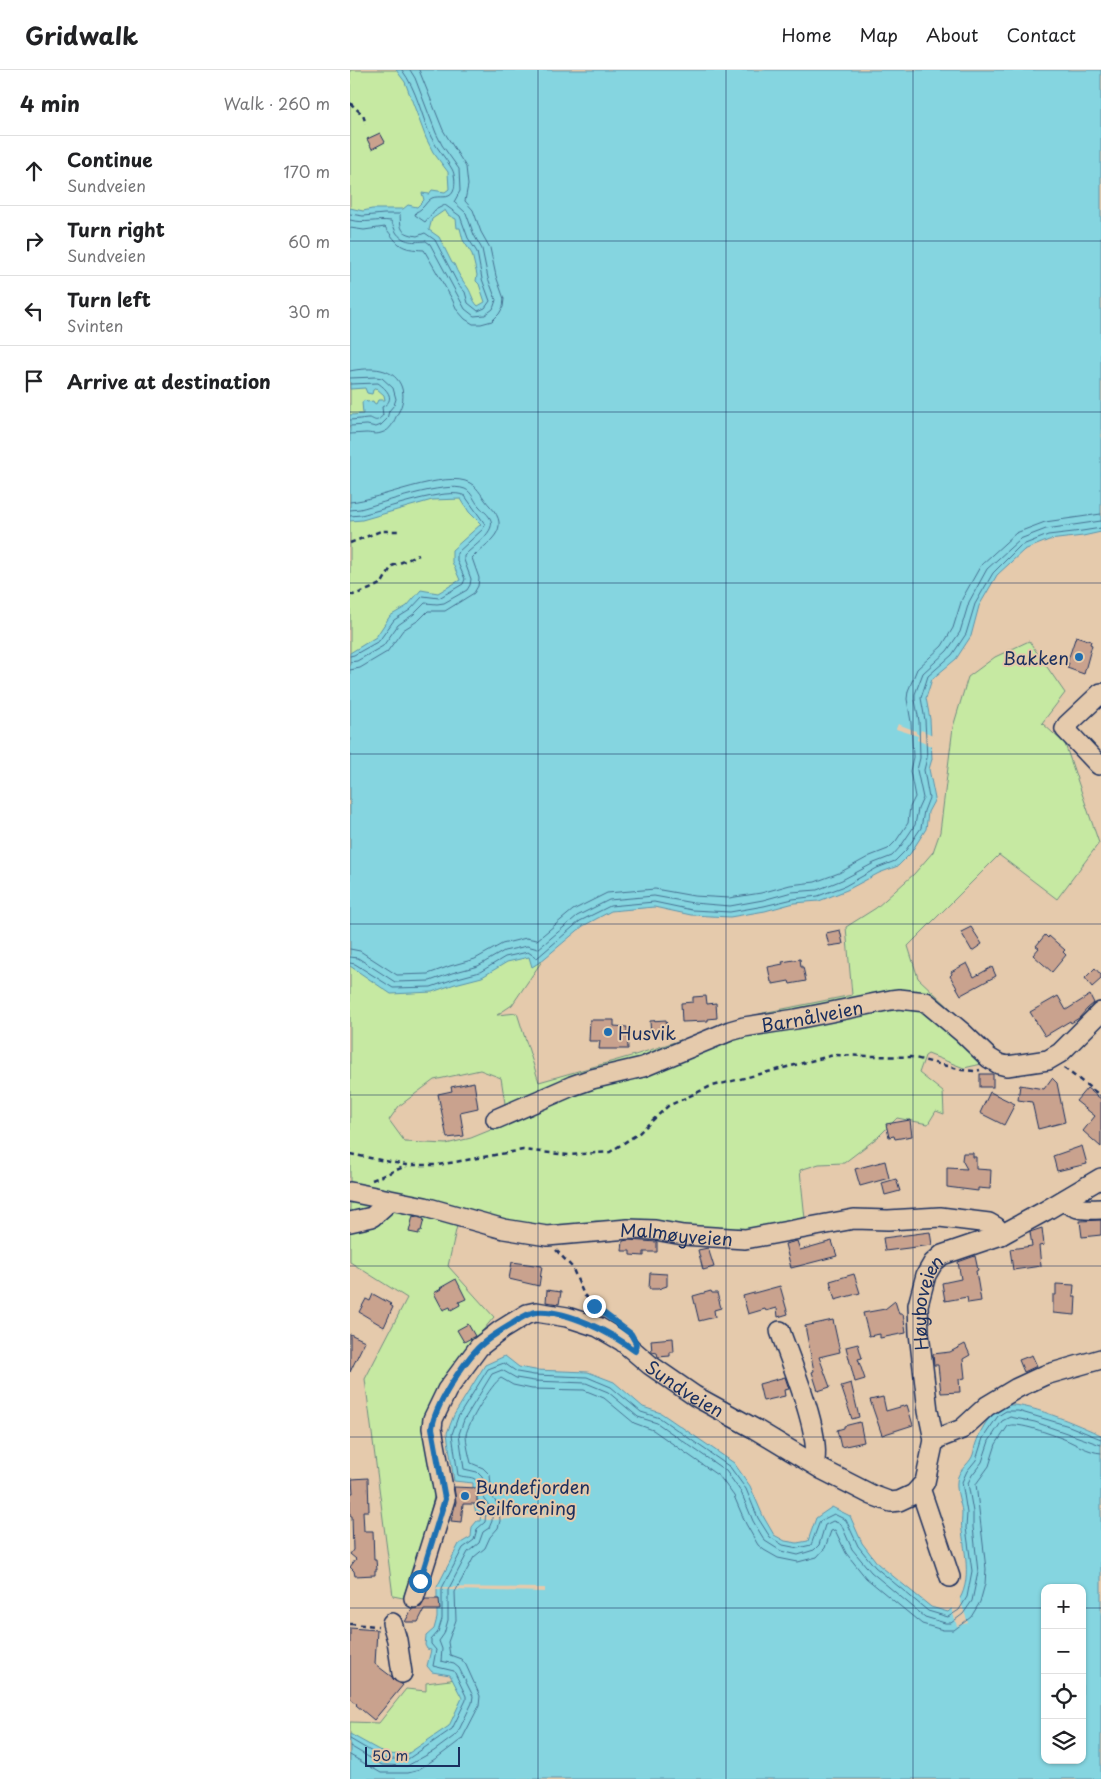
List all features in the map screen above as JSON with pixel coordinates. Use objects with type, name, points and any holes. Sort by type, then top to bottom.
[{"type":"street","points":[[1098,765],[1065,729],[1101,693]]},
{"type":"street","name":"Barnålveien","points":[[496,1120],[572,1086],[592,1079],[643,1067],[730,1031],[899,999],[926,1002],[994,1062]]},
{"type":"street","points":[[994,1062],[1007,1066],[1048,1060],[1060,1053],[1101,1012]]},
{"type":"street","name":"Høyboveien","points":[[934,1440],[928,1411],[918,1305],[926,1275],[933,1263],[942,1255],[1001,1235],[1101,1178]]},
{"type":"street","name":"Malmøyveien","points":[[358,1187],[390,1201],[425,1207],[504,1229],[547,1236],[628,1229],[746,1239],[816,1227],[842,1220],[888,1220],[940,1216],[989,1223],[996,1227],[1001,1235]]},
{"type":"street","points":[[350,1222],[372,1217],[390,1201]]},
{"type":"street","points":[[1063,1201],[1074,1208],[1082,1210],[1101,1208]]},
{"type":"street","name":"Sundveien","points":[[414,1598],[445,1499],[432,1428],[433,1418],[447,1390],[479,1347],[501,1330],[527,1314],[536,1312],[552,1313],[598,1327],[622,1341],[673,1383],[872,1495],[891,1502],[899,1501],[914,1494],[920,1488]]},
{"type":"street","points":[[780,1331],[802,1389],[813,1437],[816,1456],[814,1464]]},
{"type":"street","points":[[950,1577],[920,1488],[925,1482],[928,1473],[934,1440],[962,1429],[988,1406],[1017,1388],[1045,1375],[1101,1359]]},
{"type":"street","points":[[392,1623],[402,1672]]},
{"type":"path","points":[[350,103],[364,115],[366,124]]},
{"type":"path","points":[[350,542],[381,531],[400,531]]},
{"type":"path","points":[[350,594],[353,595],[382,583],[392,566],[419,555]]},
{"type":"path","points":[[350,1154],[408,1165],[438,1165],[523,1150],[569,1155],[610,1152],[640,1133],[668,1106],[709,1086],[834,1055],[911,1057],[962,1070],[975,1071],[994,1062]]},
{"type":"path","points":[[1051,1058],[1101,1096]]},
{"type":"path","points":[[358,1187],[408,1165]]},
{"type":"path","points":[[555,1249],[572,1267],[584,1295],[607,1315]]},
{"type":"path","points":[[350,1624],[382,1626],[392,1623]]},
{"type":"green space","points":[[350,70],[502,70],[542,961],[512,1005],[497,1015],[517,1013],[539,1082],[635,1055],[763,1013],[852,995],[846,927],[876,908],[914,874],[933,852],[940,832],[953,727],[968,677],[995,657],[1029,641],[1065,693],[1042,723],[1065,744],[1099,843],[1057,899],[999,855],[908,946],[918,978],[986,1042],[986,1063],[964,1068],[928,1054],[925,1056],[919,1073],[943,1092],[944,1114],[936,1111],[928,1124],[897,1118],[878,1137],[844,1163],[819,1164],[800,1170],[805,1219],[760,1227],[757,1231],[740,1228],[714,1231],[596,1221],[549,1229],[460,1212],[448,1266],[494,1317],[440,1382],[429,1408],[438,1481],[422,1544],[403,1598],[393,1596],[365,1379],[407,1298],[350,1262]],"holes":[[[480,1070],[501,1078],[507,1116],[498,1127],[471,1138],[446,1144],[405,1142],[389,1120],[399,1106],[434,1080]]]},
{"type":"green space","points":[[545,1649],[550,1719],[350,1779],[350,1722],[379,1723],[406,1689],[426,1691],[426,1683],[450,1680]]},
{"type":"water","points":[[396,70],[1101,70],[1101,532],[1049,540],[1024,550],[997,575],[979,606],[971,636],[956,659],[932,679],[926,698],[930,719],[932,759],[929,769],[935,799],[928,812],[926,829],[910,854],[898,866],[819,901],[794,903],[765,911],[730,917],[691,915],[654,907],[611,911],[583,926],[532,967],[529,957],[507,962],[482,977],[432,992],[391,994],[350,966],[350,653],[376,637],[390,616],[407,606],[421,590],[438,593],[460,580],[452,562],[452,550],[481,524],[469,512],[461,499],[432,500],[362,520],[350,521],[350,415],[363,414],[362,402],[365,400],[367,402],[373,401],[376,404],[378,400],[385,400],[384,395],[376,388],[372,394],[367,393],[365,388],[350,389],[350,208],[363,211],[372,209],[403,209],[408,205],[417,207],[424,200],[422,193],[429,194],[432,190],[445,192],[449,189],[448,172],[433,152],[426,138],[405,82]],"holes":[[[445,210],[448,215],[456,219],[457,228],[460,228],[463,240],[472,254],[477,275],[476,281],[479,284],[485,302],[478,306],[458,274],[439,237],[429,230],[432,219]]]},
{"type":"water","points":[[505,1356],[519,1367],[535,1370],[588,1372],[614,1382],[643,1407],[661,1413],[734,1463],[750,1486],[763,1516],[774,1535],[785,1541],[797,1543],[808,1541],[816,1518],[832,1507],[850,1516],[862,1543],[878,1564],[931,1607],[948,1612],[962,1595],[966,1575],[962,1512],[957,1490],[957,1478],[972,1457],[979,1435],[989,1418],[1003,1406],[1023,1406],[1052,1415],[1101,1435],[1101,1779],[350,1779],[350,1734],[386,1754],[406,1755],[449,1726],[462,1698],[450,1675],[432,1672],[427,1666],[431,1650],[427,1649],[425,1645],[426,1636],[434,1629],[437,1618],[437,1587],[459,1544],[471,1537],[472,1527],[477,1521],[480,1521],[481,1513],[476,1513],[473,1500],[473,1483],[454,1481],[447,1433],[454,1415],[485,1365]]},
{"type":"pier","points":[[898,724],[916,731],[919,735],[921,730],[933,735],[933,747],[917,740],[918,736],[896,729]]},
{"type":"pier","points":[[545,1514],[545,1518],[481,1519],[481,1516]]},
{"type":"pier","points":[[437,1587],[545,1588],[545,1592],[450,1590],[436,1589]]},
{"type":"pier","points":[[959,1596],[968,1623],[957,1626],[951,1607]]},
{"type":"building","points":[[380,133],[385,142],[372,149],[367,139]]},
{"type":"building","name":"Bakken","points":[[1076,636],[1091,641],[1090,644],[1092,645],[1084,674],[1067,668]]},
{"type":"building","points":[[971,927],[982,944],[972,951],[961,932]]},
{"type":"building","points":[[840,930],[843,944],[829,946],[826,933]]},
{"type":"building","points":[[1045,935],[1048,938],[1049,936],[1065,950],[1063,952],[1066,955],[1052,972],[1033,955],[1039,948],[1036,946]]},
{"type":"building","points":[[800,959],[806,981],[790,984],[789,981],[773,984],[771,982],[768,967]]},
{"type":"building","points":[[967,963],[974,977],[992,967],[996,976],[961,995],[950,976],[951,972]]},
{"type":"building","points":[[1095,968],[1101,975],[1101,979],[1092,987],[1085,978]]},
{"type":"building","points":[[1090,995],[1094,1003],[1079,1018],[1071,1023],[1070,1021],[1045,1036],[1030,1012],[1058,996],[1066,1010]]},
{"type":"building","points":[[706,996],[707,1004],[716,1003],[717,1018],[708,1019],[708,1021],[682,1022],[681,1003],[693,1002],[693,997]]},
{"type":"building","name":"Husvik","points":[[590,1020],[614,1020],[614,1026],[627,1027],[628,1049],[599,1049],[600,1041],[589,1041]]},
{"type":"building","points":[[666,1020],[668,1033],[651,1035],[650,1021]]},
{"type":"building","points":[[980,1074],[993,1074],[993,1087],[980,1087]]},
{"type":"building","points":[[1052,1078],[1057,1083],[1065,1122],[1038,1129],[1032,1102],[1018,1100],[1020,1085],[1044,1089]]},
{"type":"building","points":[[474,1082],[478,1108],[460,1112],[464,1136],[447,1138],[438,1094],[452,1091],[451,1087]]},
{"type":"building","points":[[1087,1088],[1101,1099],[1101,1147],[1083,1131],[1095,1116],[1076,1101]]},
{"type":"building","points":[[990,1092],[1015,1104],[1004,1125],[980,1113]]},
{"type":"building","points":[[910,1120],[912,1136],[895,1139],[894,1136],[889,1137],[886,1124]]},
{"type":"building","points":[[1082,1146],[1087,1164],[1057,1171],[1053,1156]]},
{"type":"building","points":[[963,1153],[973,1153],[973,1157],[976,1157],[976,1169],[991,1170],[990,1189],[978,1188],[978,1191],[947,1187],[947,1168],[967,1169],[962,1160]]},
{"type":"building","points":[[885,1161],[889,1178],[860,1186],[855,1169]]},
{"type":"building","points":[[896,1179],[900,1191],[885,1195],[882,1183]]},
{"type":"building","points":[[413,1216],[424,1219],[419,1234],[409,1232]]},
{"type":"building","points":[[1101,1220],[1101,1235],[1082,1237],[1080,1221]]},
{"type":"building","points":[[1042,1228],[1044,1245],[1039,1246],[1041,1266],[1013,1270],[1010,1249],[1032,1246],[1030,1232]]},
{"type":"building","points":[[930,1232],[932,1245],[885,1251],[883,1238]]},
{"type":"building","points":[[623,1241],[657,1242],[657,1252],[644,1252],[644,1256],[630,1255],[630,1251],[622,1251]]},
{"type":"building","points":[[797,1241],[800,1250],[832,1241],[837,1256],[791,1268],[785,1244]]},
{"type":"building","points":[[708,1248],[714,1267],[703,1270],[698,1250]]},
{"type":"building","points":[[975,1256],[981,1301],[968,1303],[967,1297],[945,1301],[942,1283],[961,1279],[958,1262]]},
{"type":"building","points":[[512,1262],[542,1266],[539,1286],[509,1279]]},
{"type":"building","points":[[650,1273],[667,1274],[667,1286],[649,1289]]},
{"type":"building","points":[[854,1274],[860,1293],[835,1300],[830,1281]]},
{"type":"building","points":[[456,1279],[466,1299],[459,1302],[460,1305],[451,1310],[450,1307],[443,1310],[434,1293]]},
{"type":"building","points":[[1056,1284],[1074,1285],[1073,1296],[1076,1296],[1075,1315],[1053,1313],[1053,1295],[1056,1295]]},
{"type":"building","points":[[780,1286],[788,1314],[778,1317],[777,1308],[748,1314],[743,1296]]},
{"type":"building","points":[[547,1290],[561,1292],[559,1304],[546,1302]]},
{"type":"building","points":[[711,1291],[712,1293],[717,1293],[721,1308],[714,1310],[715,1317],[699,1321],[693,1296]]},
{"type":"building","points":[[373,1294],[393,1307],[384,1327],[359,1312],[366,1299],[370,1301]]},
{"type":"building","points":[[895,1301],[899,1314],[903,1314],[906,1333],[880,1338],[880,1334],[869,1336],[863,1313],[885,1309]]},
{"type":"building","points":[[833,1320],[840,1352],[819,1357],[830,1387],[818,1391],[812,1372],[814,1371],[805,1326]]},
{"type":"building","points":[[468,1324],[475,1336],[464,1342],[457,1330]]},
{"type":"building","points":[[350,1334],[365,1341],[350,1372]]},
{"type":"building","points":[[673,1338],[674,1352],[670,1352],[670,1356],[658,1357],[657,1353],[652,1352],[651,1340]]},
{"type":"building","points":[[858,1344],[862,1358],[858,1359],[865,1379],[855,1382],[846,1347]]},
{"type":"building","points":[[965,1344],[970,1355],[963,1359],[965,1378],[959,1379],[960,1392],[941,1393],[938,1365],[934,1365],[933,1354],[950,1352]]},
{"type":"building","points":[[1032,1355],[1037,1366],[1024,1372],[1019,1360]]},
{"type":"building","points":[[785,1377],[789,1389],[784,1390],[785,1396],[763,1401],[759,1384]]},
{"type":"building","points":[[851,1383],[859,1417],[852,1419],[841,1386]]},
{"type":"building","points":[[883,1397],[886,1411],[907,1405],[913,1425],[882,1435],[870,1400]]},
{"type":"building","points":[[860,1422],[864,1442],[841,1447],[837,1430]]},
{"type":"building","points":[[368,1478],[369,1511],[363,1511],[364,1531],[373,1531],[374,1560],[376,1560],[377,1570],[375,1570],[375,1575],[355,1576],[354,1571],[350,1567],[356,1559],[350,1554],[353,1550],[350,1493],[353,1493],[352,1479]]},
{"type":"building","name":"Bundefjorden Seilforening","points":[[454,1487],[477,1488],[477,1504],[463,1504],[461,1522],[451,1521],[456,1502]]},
{"type":"building","points":[[425,1599],[439,1599],[440,1610],[424,1610],[418,1622],[405,1622],[412,1609],[421,1607]]},
{"type":"building","points":[[350,1628],[377,1630],[375,1664],[403,1685],[374,1720],[350,1698]]},
{"type":"place","name":"Bakken","points":[[1079,657]]},
{"type":"place","name":"Husvik","points":[[608,1032]]},
{"type":"place","name":"Bundefjorden Seilforening","points":[[465,1496]]},
{"type":"route","points":[[420,1581],[445,1499],[432,1428],[433,1418],[447,1390],[479,1347],[501,1330],[527,1314],[536,1312],[552,1313],[598,1327],[635,1351],[636,1343],[631,1334],[594,1306]]}]
